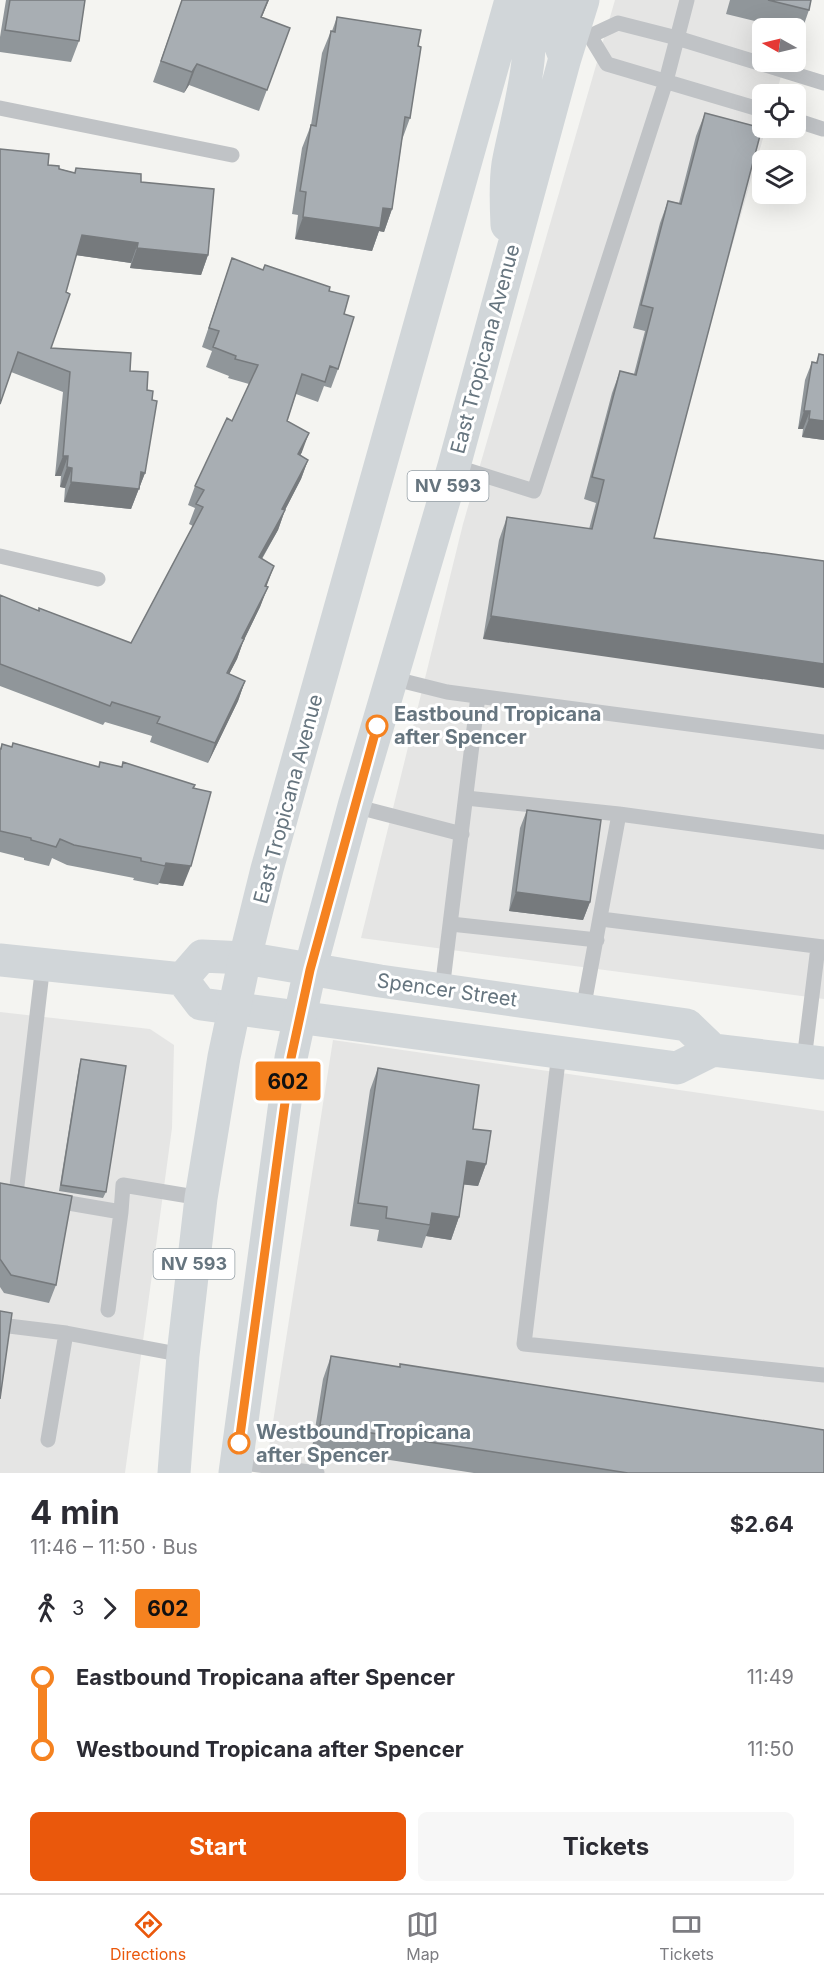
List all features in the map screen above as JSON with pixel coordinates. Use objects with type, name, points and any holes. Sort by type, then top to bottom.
[{"type":"main road","name":"East Tropicana Avenue","points":[[174,1473],[183,1355],[201,1198],[224,1057],[245,958],[270,858],[512,0]]},
{"type":"main road","points":[[507,269],[508,166],[527,76],[529,49],[527,21],[519,0]]},
{"type":"main road","points":[[552,0],[554,27],[576,42]]},
{"type":"main road","name":"East Tropicana Avenue","points":[[236,1467],[291,1058],[310,970],[354,806],[454,466],[507,269],[576,42],[583,0]]},
{"type":"main road","name":"Spencer Street","points":[[182,980],[202,956],[245,958],[310,970],[687,1025],[713,1050]]},
{"type":"main road","points":[[0,960],[182,980],[201,1004],[677,1068],[713,1050],[814,1061]]},
{"type":"lane","points":[[454,466],[534,491],[666,81],[687,0]]},
{"type":"lane","points":[[576,42],[618,23],[677,38],[824,83]]},
{"type":"lane","points":[[576,42],[607,64],[752,107]]},
{"type":"lane","points":[[0,108],[232,155]]},
{"type":"lane","points":[[806,124],[823,129]]},
{"type":"lane","points":[[0,556],[98,579]]},
{"type":"lane","points":[[391,678],[447,693],[824,742]]},
{"type":"lane","points":[[442,990],[478,696]]},
{"type":"lane","points":[[466,798],[619,814],[824,842]]},
{"type":"lane","points":[[354,806],[462,834]]},
{"type":"lane","points":[[583,1010],[619,814]]},
{"type":"lane","points":[[601,919],[821,947],[814,1061]]},
{"type":"lane","points":[[451,924],[597,940]]},
{"type":"lane","points":[[44,964],[16,1194],[121,1212]]},
{"type":"lane","points":[[559,1053],[524,1344],[824,1375]]},
{"type":"lane","points":[[108,1310],[123,1185],[201,1198]]},
{"type":"lane","points":[[0,1325],[66,1333],[183,1355]]},
{"type":"lane","points":[[48,1440],[66,1333]]},
{"type":"lane","points":[[236,1467],[317,1473]]},
{"type":"shaded area","points":[[615,0],[803,0],[798,18],[752,18],[752,72],[782,72],[779,84],[752,84],[752,138],[763,138],[760,150],[752,150],[752,177],[648,540],[824,566],[824,999],[361,938],[463,524]]},
{"type":"shaded area","points":[[0,1012],[150,1029],[174,1045],[172,1128],[125,1473],[0,1473]]},
{"type":"shaded area","points":[[333,1040],[824,1111],[824,1473],[265,1473]]},
{"type":"building","points":[[10,0],[85,0],[79,41],[5,30]]},
{"type":"building","points":[[182,0],[268,0],[261,17],[290,28],[267,90],[197,64],[192,72],[161,61]]},
{"type":"building","points":[[768,0],[811,0],[809,10]]},
{"type":"building","points":[[337,17],[421,30],[418,46],[421,47],[410,118],[405,117],[392,209],[383,208],[380,228],[303,217],[306,192],[300,191],[311,125],[316,126],[331,31],[335,32]]},
{"type":"building","points":[[705,113],[752,125],[752,138],[759,138],[756,150],[752,150],[752,166],[654,538],[824,561],[824,664],[491,616],[507,517],[592,529],[604,480],[592,477],[620,371],[636,375],[653,308],[641,305],[668,201],[681,204]]},
{"type":"building","points":[[0,149],[49,154],[48,165],[59,166],[59,169],[75,173],[76,168],[141,174],[141,182],[214,189],[208,255],[137,248],[138,243],[82,235],[66,292],[70,294],[51,348],[131,353],[130,371],[148,372],[147,390],[153,391],[152,400],[157,401],[145,473],[141,472],[139,489],[71,482],[72,468],[67,467],[68,456],[63,456],[70,372],[18,352],[0,404]]},
{"type":"building","points":[[232,258],[263,270],[265,265],[330,287],[329,291],[349,296],[344,314],[354,317],[338,369],[330,366],[325,382],[302,374],[287,421],[309,433],[298,454],[308,460],[282,509],[285,510],[259,557],[274,566],[265,586],[268,587],[227,673],[245,681],[215,743],[157,723],[160,717],[112,702],[110,706],[0,664],[0,595],[131,643],[203,507],[196,504],[204,490],[195,486],[227,418],[232,421],[258,365],[235,359],[236,356],[213,347],[219,331],[209,328]]},
{"type":"building","points":[[819,354],[824,355],[824,421],[809,419],[810,411],[804,411],[812,362],[817,363]]},
{"type":"building","points":[[13,743],[99,767],[100,762],[122,767],[123,762],[195,785],[193,788],[211,792],[191,866],[166,863],[165,866],[141,861],[141,858],[74,845],[60,839],[56,847],[0,831],[0,749],[2,744],[12,747]]},
{"type":"building","points":[[527,810],[601,820],[590,902],[516,892]]},
{"type":"building","points":[[81,1059],[126,1066],[106,1192],[61,1185]]},
{"type":"building","points":[[378,1068],[479,1085],[473,1129],[491,1131],[486,1164],[467,1161],[459,1217],[432,1213],[430,1225],[386,1218],[387,1207],[358,1203]]},
{"type":"building","points":[[0,1183],[72,1196],[56,1285],[11,1275],[0,1259]]},
{"type":"building","points":[[0,1311],[12,1313],[0,1399]]},
{"type":"building","points":[[331,1356],[400,1367],[400,1364],[824,1430],[824,1473],[628,1473],[320,1425]]},
{"type":"bus line","name":"602","points":[[239,1443],[291,1058],[310,970],[377,726]]},
{"type":"place","name":"Eastbound Tropicana after Spencer","points":[[377,726]]},
{"type":"place","name":"Westbound Tropicana after Spencer","points":[[239,1443]]}]
